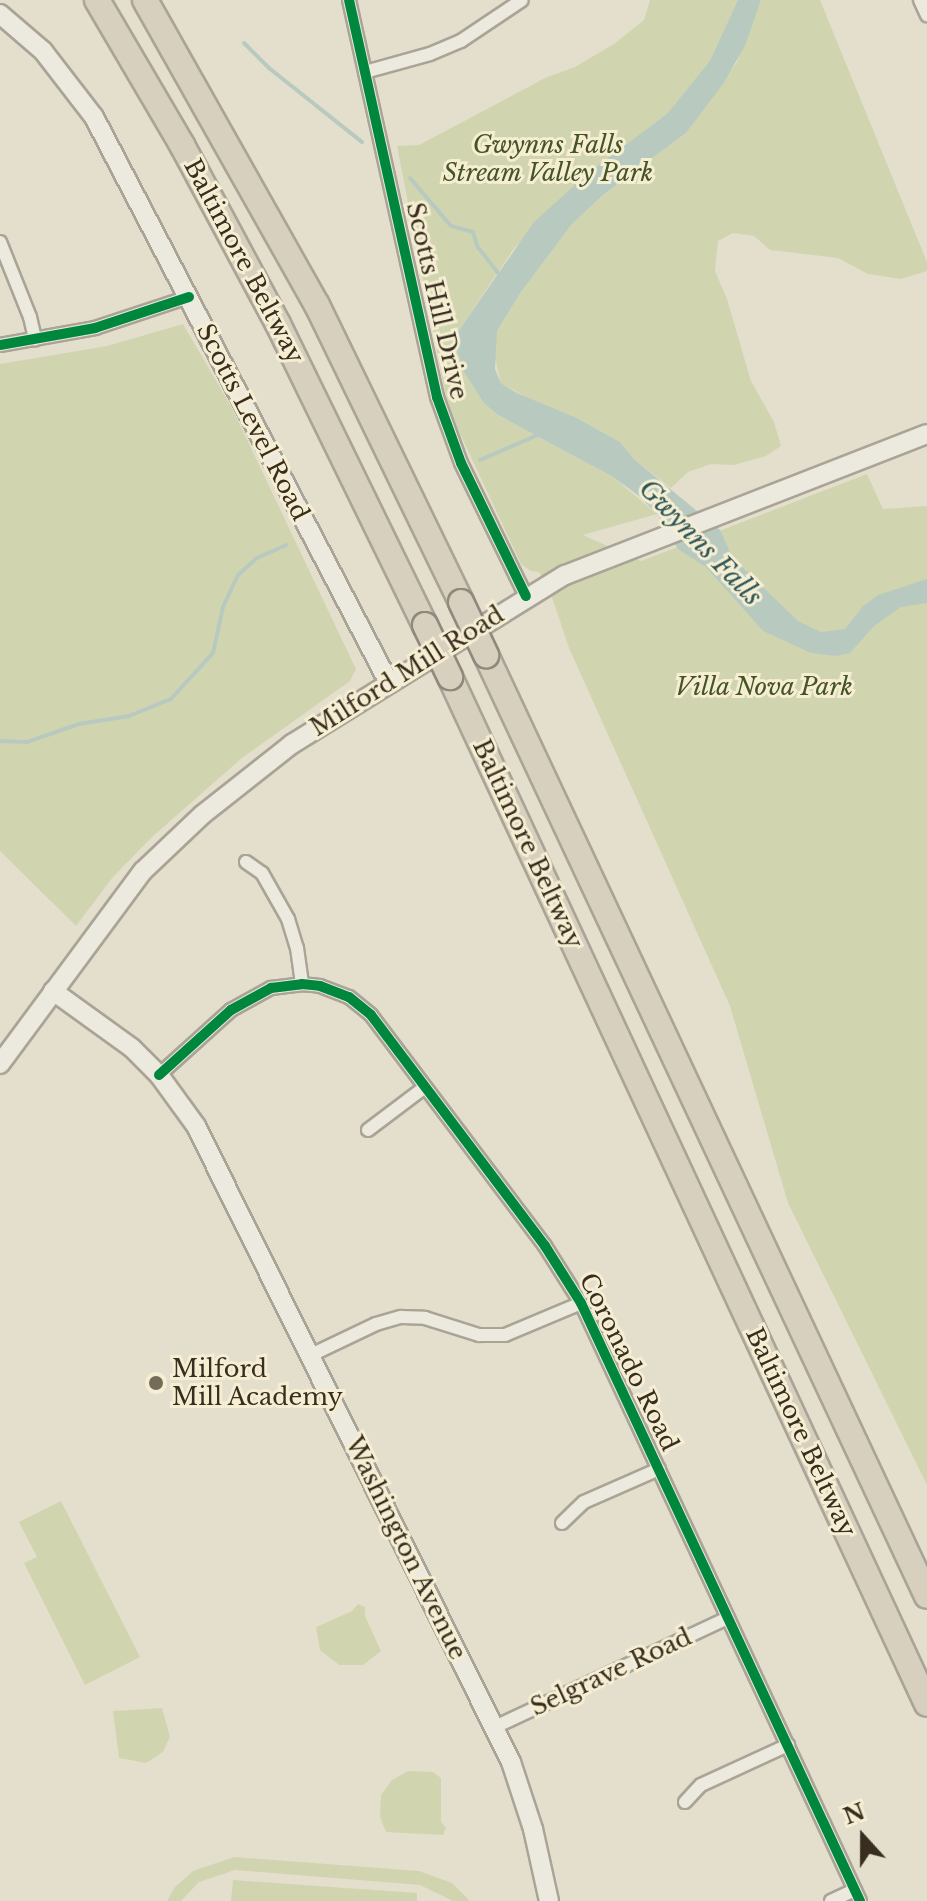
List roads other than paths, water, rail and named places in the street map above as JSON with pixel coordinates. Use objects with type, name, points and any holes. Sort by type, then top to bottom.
[{"type":"highway","name":"Baltimore Beltway","points":[[97,0],[182,145],[278,324],[425,625],[927,1704]]},
{"type":"highway","name":"Baltimore Beltway","points":[[145,0],[264,205],[317,305],[461,602],[927,1596]]},
{"type":"highway","points":[[827,1384],[927,1570]]},
{"type":"main road","name":"Scotts Level Road","points":[[0,14],[43,51],[82,97],[388,681]]},
{"type":"main road","name":"Milford Mill Road","points":[[0,1064],[127,889],[192,824],[292,744],[526,596],[583,566],[927,434]]},
{"type":"main road","name":"Washington Avenue","points":[[53,991],[132,1048],[159,1075],[196,1126],[495,1727],[522,1794],[549,1901]]},
{"type":"street","name":"Scotts Hill Drive","points":[[349,0],[440,407],[461,463],[526,596]]},
{"type":"street","points":[[365,72],[461,41],[522,0]]},
{"type":"street","points":[[920,0],[927,15]]},
{"type":"street","points":[[0,242],[30,317],[35,339]]},
{"type":"street","points":[[0,345],[127,319],[189,297]]},
{"type":"street","points":[[246,862],[262,873],[288,919],[297,948],[302,984]]},
{"type":"street","name":"Coronado Road","points":[[159,1075],[242,1002],[271,988],[302,984],[336,991],[360,1005],[545,1246],[581,1303],[858,1896]]},
{"type":"street","points":[[368,1130],[425,1087]]},
{"type":"street","points":[[311,1355],[376,1324],[401,1317],[425,1318],[479,1335],[505,1335],[581,1303]]},
{"type":"street","points":[[562,1523],[584,1502],[659,1469]]},
{"type":"street","name":"Selgrave Road","points":[[495,1727],[728,1618]]},
{"type":"street","points":[[685,1802],[701,1785],[788,1745]]},
{"type":"street","points":[[831,1901],[858,1896]]},
{"type":"water","name":"Gwynns Falls","points":[[738,0],[761,0],[745,46],[723,84],[686,133],[603,195],[572,224],[521,292],[497,331],[495,369],[501,383],[517,393],[579,419],[620,442],[634,459],[720,530],[733,558],[798,621],[821,632],[845,629],[863,606],[878,595],[927,579],[927,603],[901,607],[874,626],[850,653],[836,656],[811,653],[763,631],[706,567],[678,549],[657,514],[639,496],[613,477],[498,415],[484,403],[464,372],[457,350],[457,333],[534,222],[587,174],[667,114],[710,61]]},
{"type":"waterway","points":[[244,43],[269,68],[362,142]]},
{"type":"waterway","points":[[410,178],[451,226],[473,232],[477,246],[501,277]]},
{"type":"waterway","points":[[480,460],[540,434]]},
{"type":"waterway","points":[[0,741],[27,742],[79,724],[129,716],[171,699],[213,653],[223,607],[238,575],[257,558],[286,545]]},
{"type":"place","name":"Milford Mill Academy","points":[[156,1383]]},
{"type":"park label","name":"Gwynns Falls Stream Valley Park","points":[[548,159]]},
{"type":"park label","name":"Villa Nova Park","points":[[764,687]]}]
